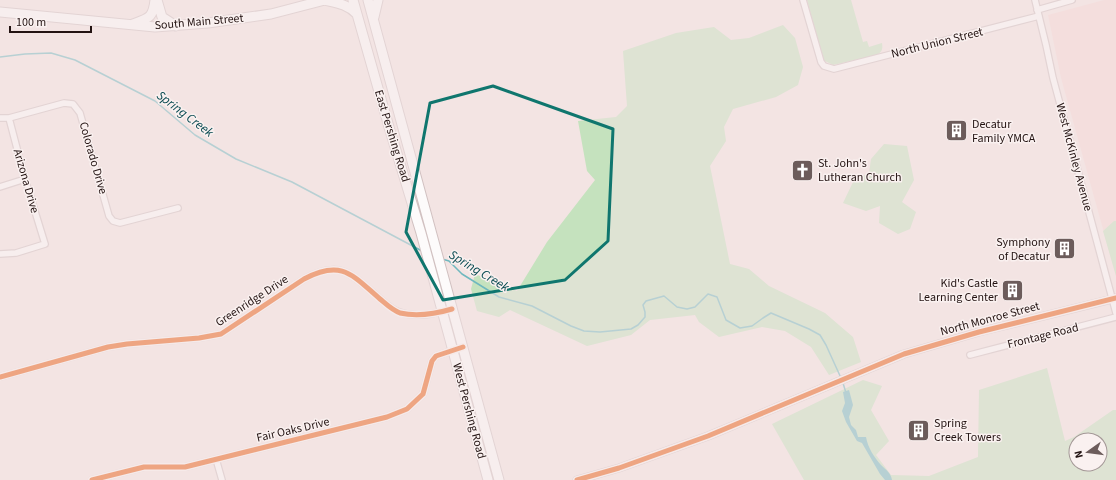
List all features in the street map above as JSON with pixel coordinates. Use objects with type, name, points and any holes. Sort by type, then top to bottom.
[{"type":"main road","points":[[130,25],[148,18],[152,14],[156,0]]},
{"type":"main road","points":[[156,0],[162,16],[176,26]]},
{"type":"main road","points":[[324,0],[344,5],[351,8],[357,14]]},
{"type":"main road","name":"South Main Street","points":[[0,12],[155,27],[208,23],[272,14],[324,0]]},
{"type":"main road","name":"East Pershing Road","points":[[353,0],[432,272]]},
{"type":"main road","name":"West Pershing Road","points":[[368,0],[500,480]]},
{"type":"main road","points":[[374,20],[378,0]]},
{"type":"main road","name":"West Pershing Road","points":[[432,272],[488,480]]},
{"type":"street","name":"North Union Street","points":[[804,0],[819,56],[824,66],[834,69],[1039,16]]},
{"type":"street","name":"West McKinley Avenue","points":[[1035,0],[1053,78],[1114,299],[1116,313]]},
{"type":"street","points":[[1037,10],[1072,0]]},
{"type":"street","name":"Colorado Drive","points":[[0,118],[9,118],[64,103],[73,104],[80,112],[109,216],[113,221],[120,223],[178,208]]},
{"type":"street","name":"Arizona Drive","points":[[0,254],[16,253],[45,244],[25,179],[9,118]]},
{"type":"street","points":[[0,187],[25,179]]},
{"type":"street","name":"Greenridge Drive","points":[[0,377],[108,347],[199,338],[221,334],[304,278],[328,269],[340,270],[348,273],[392,309],[399,312],[421,316],[452,309]]},
{"type":"street","name":"North Monroe Street","points":[[577,480],[619,468],[692,442],[904,354],[932,345],[1114,299]]},
{"type":"street","name":"Frontage Road","points":[[970,355],[1116,317]]},
{"type":"street","name":"Fair Oaks Drive","points":[[92,480],[144,467],[184,467],[386,417],[407,409],[423,394],[432,361],[436,356],[463,347]]},
{"type":"street","points":[[216,459],[222,480]]},
{"type":"highlighted area","points":[[493,86],[613,129],[608,241],[565,280],[443,300],[406,232],[430,103]]},
{"type":"shaded area","points":[[1104,0],[1116,0],[1116,276],[1061,78],[1048,15]]},
{"type":"green space","points":[[807,0],[851,0],[863,42],[867,41],[869,47],[882,43],[881,51],[877,55],[833,65],[823,60]]},
{"type":"green space","points":[[783,25],[795,38],[803,67],[798,85],[776,97],[733,109],[724,127],[726,141],[710,166],[730,264],[749,269],[769,286],[825,313],[853,337],[861,362],[829,375],[811,347],[785,331],[762,327],[719,337],[699,322],[695,315],[650,320],[631,335],[587,346],[510,310],[499,317],[477,311],[471,289],[475,274],[517,291],[547,242],[595,180],[587,171],[578,121],[616,117],[627,106],[623,51],[676,33],[714,27],[731,40],[749,38]]},
{"type":"green space","points":[[884,144],[907,146],[914,180],[902,202],[916,212],[910,229],[898,234],[879,223],[880,206],[866,211],[843,203],[854,180],[869,173],[871,159]]},
{"type":"green space","points":[[1114,221],[1116,221],[1116,276],[1103,231]]},
{"type":"green space","points":[[1047,368],[1065,441],[1068,440],[1068,472],[1108,472],[1108,432],[1081,432],[1113,410],[1116,410],[1116,480],[804,480],[772,424],[863,380],[882,386],[871,410],[889,441],[876,455],[891,475],[929,476],[978,457],[979,390]]},
{"type":"water","points":[[849,390],[853,405],[849,417],[851,425],[856,430],[858,437],[866,437],[868,445],[878,462],[889,473],[892,480],[885,480],[880,474],[862,443],[857,441],[846,422],[842,411],[845,403],[843,392]]},
{"type":"waterway","name":"Spring Creek","points":[[0,57],[51,53],[75,60],[155,101],[195,135],[236,159],[292,182],[422,251]]},
{"type":"waterway","name":"Spring Creek","points":[[442,259],[449,261],[462,274],[499,297],[532,306],[584,331],[600,332],[631,329],[638,325],[645,317],[643,305],[646,301],[664,296],[677,307],[687,309],[695,307],[708,294],[717,297],[726,320],[740,328],[752,326],[771,313],[820,335],[841,378]]},
{"type":"waterway","name":"Spring Creek","points":[[843,383],[846,393]]},
{"type":"cycle path","points":[[0,377],[108,347],[199,338],[221,334],[304,279],[328,270],[346,272],[362,283],[389,307],[400,313],[413,315],[452,309]]},
{"type":"cycle path","points":[[577,480],[619,468],[708,436],[904,354],[979,332],[1116,298]]},
{"type":"cycle path","points":[[92,480],[144,467],[185,467],[387,417],[407,409],[423,394],[432,361],[436,356],[463,347]]},
{"type":"place","name":"Decatur Family YMCA","points":[[957,131]]},
{"type":"place","name":"St. John's Lutheran Church","points":[[803,170]]},
{"type":"place","name":"Symphony of Decatur","points":[[1065,249]]},
{"type":"place","name":"Kid's Castle Learning Center","points":[[1013,290]]},
{"type":"place","name":"Spring Creek Towers","points":[[918,430]]}]
